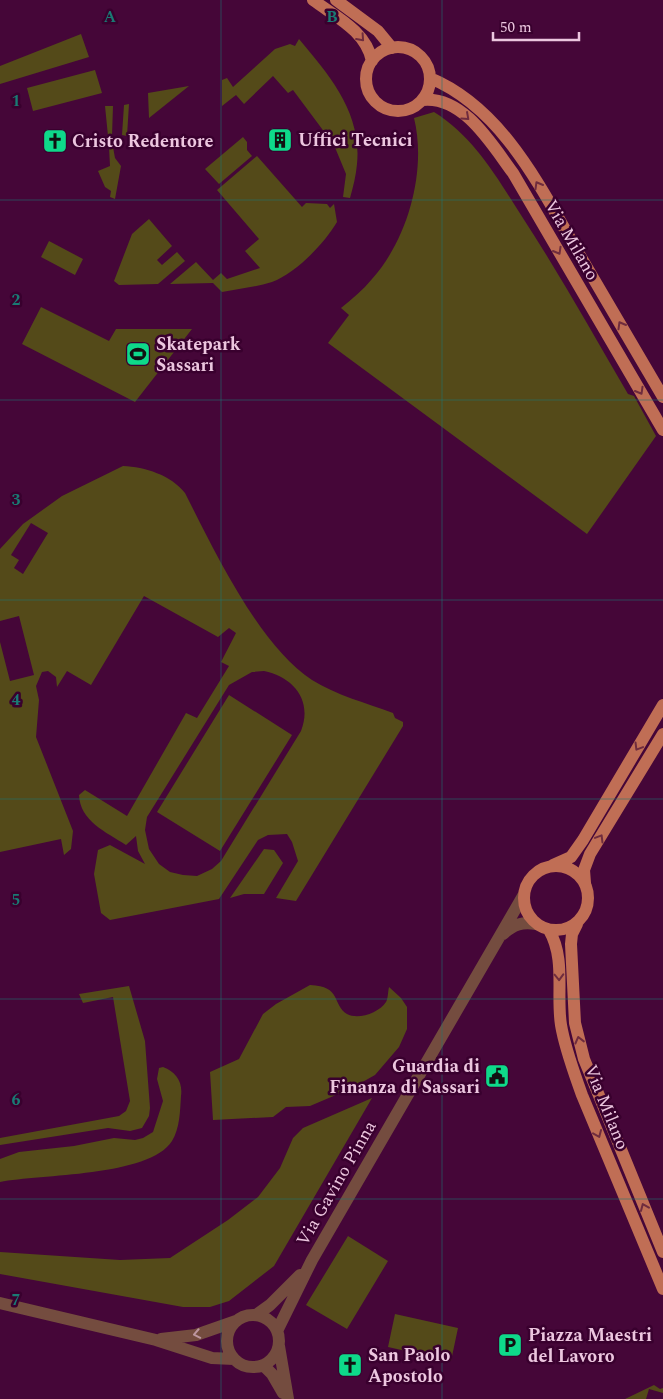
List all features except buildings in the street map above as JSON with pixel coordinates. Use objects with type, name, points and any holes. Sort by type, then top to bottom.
[{"type":"main road","points":[[313,0],[360,34],[366,42],[372,61]]},
{"type":"main road","points":[[336,0],[378,31],[392,48]]},
{"type":"main road","points":[[392,48],[403,48],[422,58],[428,67],[430,78],[427,93],[423,100],[405,111],[388,110],[379,106],[368,92],[366,82],[367,71],[372,61],[384,50],[392,48]]},
{"type":"main road","name":"Via Milano","points":[[430,78],[448,86],[481,112],[526,164],[663,397]]},
{"type":"main road","name":"Via Milano","points":[[423,100],[441,101],[464,115],[488,140],[513,173],[663,430]]},
{"type":"main road","points":[[663,706],[571,857],[562,863],[548,866],[531,877],[523,896],[529,917],[536,924],[549,930],[568,929],[577,924],[584,915],[588,905],[584,870],[590,854],[663,734]]},
{"type":"main road","points":[[548,866],[569,868],[585,883]]},
{"type":"main road","name":"Via Milano","points":[[577,924],[571,939],[573,988],[575,1023],[584,1059],[663,1252]]},
{"type":"main road","name":"Via Milano","points":[[549,930],[558,951],[561,1024],[571,1063],[582,1095],[663,1289]]},
{"type":"street","name":"Via Gavino Pinna","points":[[277,1331],[310,1264],[523,896]]},
{"type":"street","name":"Via Gavino Pinna","points":[[499,940],[513,925],[522,923],[536,924]]},
{"type":"street","name":"Via Gavino Pinna","points":[[256,1315],[284,1293],[310,1264]]},
{"type":"street","points":[[0,1303],[156,1340],[212,1358],[234,1359]]},
{"type":"street","points":[[156,1340],[196,1335],[248,1315],[256,1315],[268,1320],[277,1331],[287,1399]]},
{"type":"street","points":[[236,1321],[227,1336],[229,1352],[234,1359],[248,1367],[263,1365],[276,1354],[279,1346]]},
{"type":"street","points":[[263,1365],[272,1374],[287,1399]]},
{"type":"shaded area","points":[[81,34],[89,57],[0,84],[0,66]]},
{"type":"shaded area","points":[[299,39],[332,81],[342,96],[349,112],[357,146],[357,164],[350,198],[343,197],[346,174],[334,145],[293,90],[288,93],[273,76],[244,104],[236,95],[222,106],[222,80],[227,78],[233,87],[275,49],[290,44],[295,46]]},
{"type":"shaded area","points":[[95,70],[102,93],[33,111],[27,88]]},
{"type":"shaded area","points":[[189,86],[149,118],[148,93]]},
{"type":"shaded area","points":[[129,104],[127,136],[122,135],[124,105]]},
{"type":"shaded area","points":[[105,106],[113,106],[112,136],[108,136]]},
{"type":"shaded area","points":[[434,112],[473,145],[493,172],[549,259],[628,394],[634,396],[656,436],[587,534],[328,343],[349,315],[341,308],[372,279],[385,263],[396,244],[405,224],[416,181],[418,159],[414,118]]},
{"type":"shaded area","points":[[243,137],[247,142],[247,150],[252,156],[219,184],[205,169]]},
{"type":"shaded area","points":[[109,147],[113,147],[115,158],[121,166],[115,199],[110,197],[111,191],[105,187],[98,171],[110,166]]},
{"type":"shaded area","points":[[257,156],[302,207],[306,203],[327,204],[330,208],[334,204],[337,222],[331,231],[300,265],[272,282],[222,292],[213,283],[170,284],[196,262],[213,280],[221,273],[227,279],[260,268],[245,251],[259,239],[217,190]]},
{"type":"shaded area","points":[[149,219],[172,246],[157,260],[162,265],[177,252],[185,261],[158,284],[119,285],[114,281],[132,234]]},
{"type":"shaded area","points":[[49,241],[83,259],[75,275],[41,257]]},
{"type":"shaded area","points":[[41,307],[109,341],[116,329],[192,329],[135,402],[22,344]]},
{"type":"shaded area","points":[[123,466],[149,470],[172,481],[185,493],[209,541],[256,620],[292,664],[321,685],[393,713],[395,718],[403,722],[403,726],[296,901],[276,898],[298,861],[292,842],[287,834],[268,835],[258,840],[219,899],[110,920],[101,913],[94,874],[98,850],[110,845],[145,864],[138,851],[136,836],[126,845],[95,825],[84,812],[80,804],[79,795],[85,790],[127,816],[186,713],[197,718],[229,666],[221,662],[236,633],[229,628],[218,637],[144,596],[91,685],[67,671],[57,687],[56,677],[48,671],[42,672],[36,686],[39,700],[36,737],[73,831],[71,849],[64,855],[61,839],[0,852],[0,642],[10,681],[34,675],[19,616],[0,621],[0,549],[23,524],[62,496]],"holes":[[[31,523],[48,533],[23,574],[14,568],[19,560],[11,555]],[[264,671],[284,679],[292,684],[298,692],[304,709],[301,731],[221,861],[212,869],[197,876],[170,872],[159,864],[149,849],[145,830],[147,817],[229,685],[252,672]]]},
{"type":"shaded area","points":[[229,695],[292,735],[220,851],[157,812]]},
{"type":"shaded area","points":[[264,849],[274,850],[283,863],[264,894],[244,894],[230,898]]},
{"type":"shaded area","points":[[310,985],[320,986],[332,992],[342,1010],[352,1016],[362,1016],[383,1006],[387,1001],[389,987],[401,998],[407,1007],[407,1029],[399,1047],[375,1075],[350,1089],[310,1106],[286,1107],[273,1117],[213,1120],[210,1072],[239,1059],[263,1014],[276,1004]]},
{"type":"shaded area","points":[[129,986],[145,1041],[150,1108],[149,1116],[142,1128],[130,1131],[108,1128],[0,1145],[0,1138],[119,1116],[126,1111],[130,1101],[113,997],[83,1003],[79,994]]},
{"type":"shaded area","points":[[163,1067],[178,1078],[181,1091],[177,1131],[172,1141],[160,1153],[118,1168],[0,1182],[0,1159],[19,1152],[74,1146],[114,1138],[135,1140],[153,1132],[163,1101],[157,1079],[159,1068]]},
{"type":"shaded area","points":[[372,1098],[274,1266],[229,1301],[210,1307],[183,1307],[0,1274],[0,1252],[120,1260],[170,1258],[228,1220],[258,1197],[280,1168],[293,1138],[303,1128]]},
{"type":"shaded area","points":[[348,1236],[388,1261],[347,1329],[306,1305]]},
{"type":"shaded area","points":[[395,1314],[458,1328],[451,1361],[388,1347]]},
{"type":"shaded area","points":[[654,1385],[660,1389],[663,1388],[663,1393],[649,1389],[646,1399],[625,1399]]},
{"type":"place","name":"Uffici Tecnici","points":[[280,140]]},
{"type":"place","name":"Cristo Redentore","points":[[55,141]]},
{"type":"place","name":"Skatepark Sassari","points":[[138,354]]},
{"type":"place","name":"Guardia di Finanza di Sassari","points":[[497,1076]]},
{"type":"place","name":"Piazza Maestri del Lavoro","points":[[510,1345]]},
{"type":"place","name":"San Paolo Apostolo","points":[[350,1365]]}]
